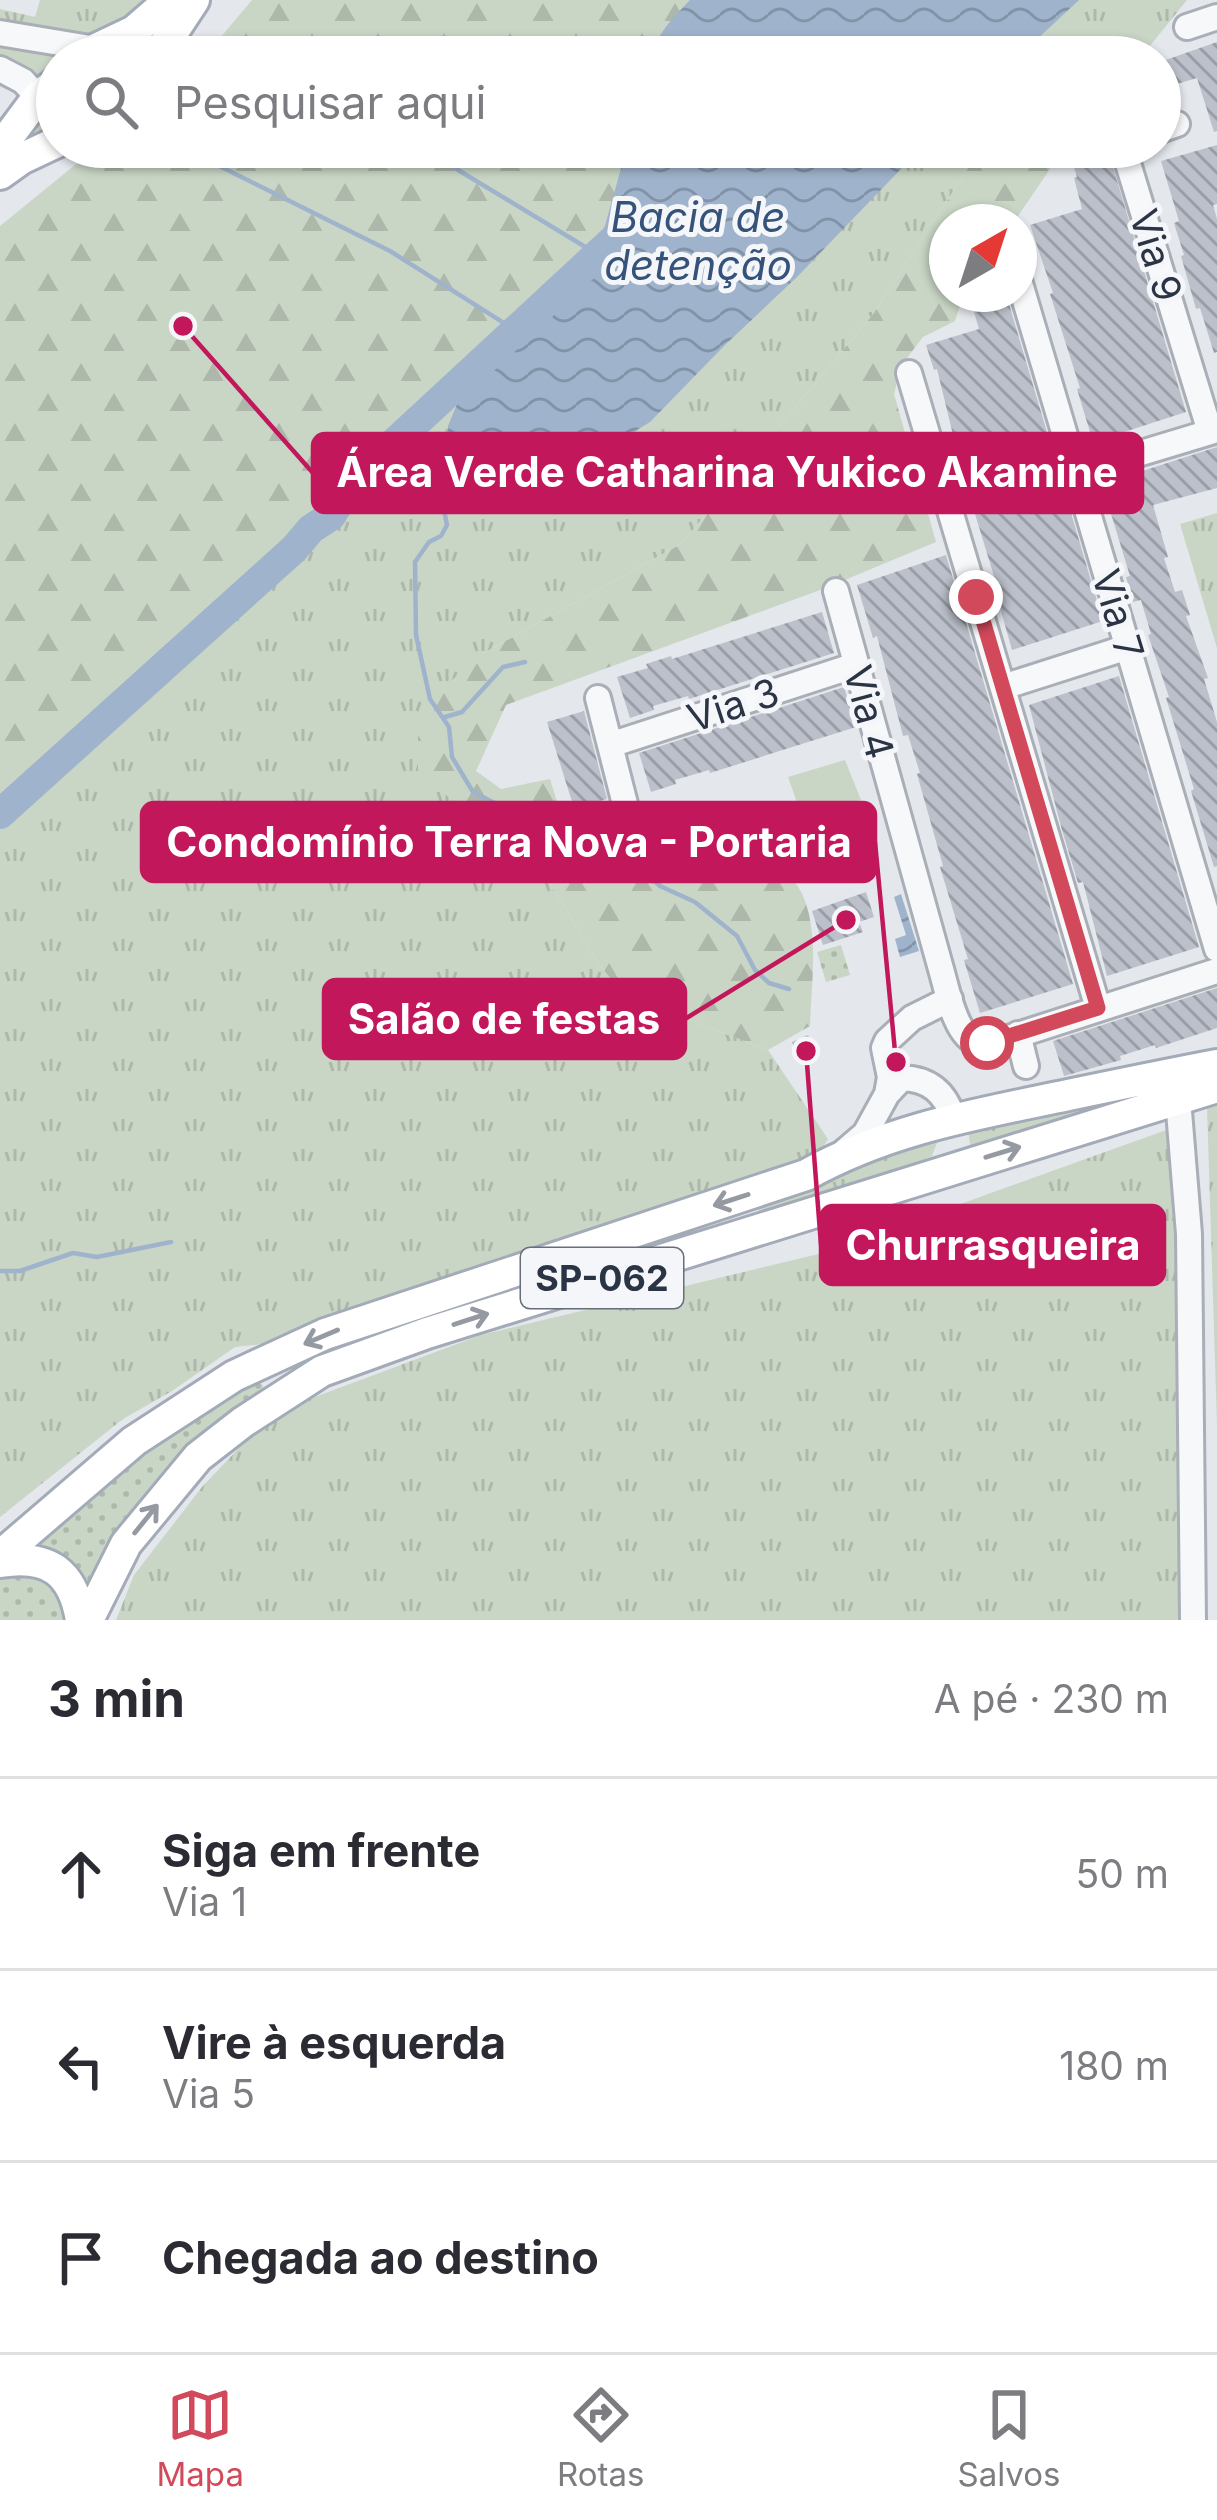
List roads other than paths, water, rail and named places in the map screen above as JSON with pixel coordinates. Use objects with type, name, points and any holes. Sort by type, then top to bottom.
[{"type":"main road","points":[[127,36],[170,0]]},
{"type":"main road","points":[[170,36],[194,0]]},
{"type":"main road","points":[[0,148],[36,104]]},
{"type":"main road","points":[[0,174],[36,152]]},
{"type":"main road","name":"SP-062","points":[[0,1559],[134,1441],[234,1376],[326,1334],[806,1175],[839,1156],[893,1136],[953,1118],[1217,1065]]},
{"type":"main road","name":"SP-062","points":[[85,1620],[126,1544],[198,1457],[242,1422],[322,1371],[428,1333],[1217,1087]]},
{"type":"main road","points":[[876,1191],[938,1164],[949,1150],[953,1118]]},
{"type":"main road","name":"SP-062","points":[[0,1559],[37,1561],[57,1570],[72,1586],[85,1620]]},
{"type":"street","points":[[1187,27],[1217,17]]},
{"type":"street","points":[[0,33],[36,41]]},
{"type":"street","points":[[0,69],[36,86]]},
{"type":"street","name":"Via 9","points":[[1130,168],[1214,431]]},
{"type":"street","name":"Via 7","points":[[1028,312],[1217,949]]},
{"type":"street","points":[[909,374],[1098,1008]]},
{"type":"street","points":[[1075,473],[1214,431]]},
{"type":"street","name":"Via 4","points":[[836,591],[952,1005],[968,1037],[982,1044],[1018,1034]]},
{"type":"street","points":[[1003,687],[1128,647]]},
{"type":"street","name":"Via 3","points":[[610,745],[856,665]]},
{"type":"street","points":[[598,698],[625,804]]},
{"type":"street","points":[[1026,1066],[1018,1034],[1217,971]]},
{"type":"street","points":[[887,1094],[890,1077],[884,1048],[912,1018],[952,1005]]},
{"type":"street","points":[[896,1040],[915,1078]]},
{"type":"street","points":[[839,1156],[865,1134],[887,1094],[902,1078],[934,1086],[946,1099],[953,1118]]},
{"type":"street","points":[[1178,1099],[1190,1234],[1193,1620]]},
{"type":"water","points":[[690,0],[1079,0],[1040,36],[660,36]]},
{"type":"water","name":"Bacia de detenção","points":[[621,168],[902,168],[650,422],[569,472],[519,481],[487,478],[455,461],[447,450],[448,426],[482,359],[597,254]]},
{"type":"water","points":[[901,894],[919,951],[900,957],[895,939],[906,935],[894,897]]},
{"type":"waterway","points":[[223,168],[390,251],[515,330]]},
{"type":"waterway","points":[[455,168],[597,254]]},
{"type":"waterway","points":[[0,814],[311,529],[331,516],[368,467],[625,229]]},
{"type":"waterway","points":[[449,450],[455,461],[443,505],[447,525],[415,562],[416,635],[430,699],[449,727],[452,757],[473,792],[520,816],[547,839],[566,843],[574,856],[592,867],[646,873],[660,886],[695,902],[737,936],[755,970],[769,983],[789,989]]},
{"type":"waterway","points":[[445,717],[462,712],[503,667],[525,662]]},
{"type":"waterway","points":[[0,1271],[20,1271],[73,1253],[97,1257],[171,1242]]},
{"type":"place","name":"Área Verde Catharina Yukico Akamine","points":[[183,326]]},
{"type":"place","name":"Salão de festas","points":[[846,920]]},
{"type":"place","name":"Churrasqueira","points":[[806,1051]]},
{"type":"place","name":"Condomínio Terra Nova - Portaria","points":[[896,1062]]}]
